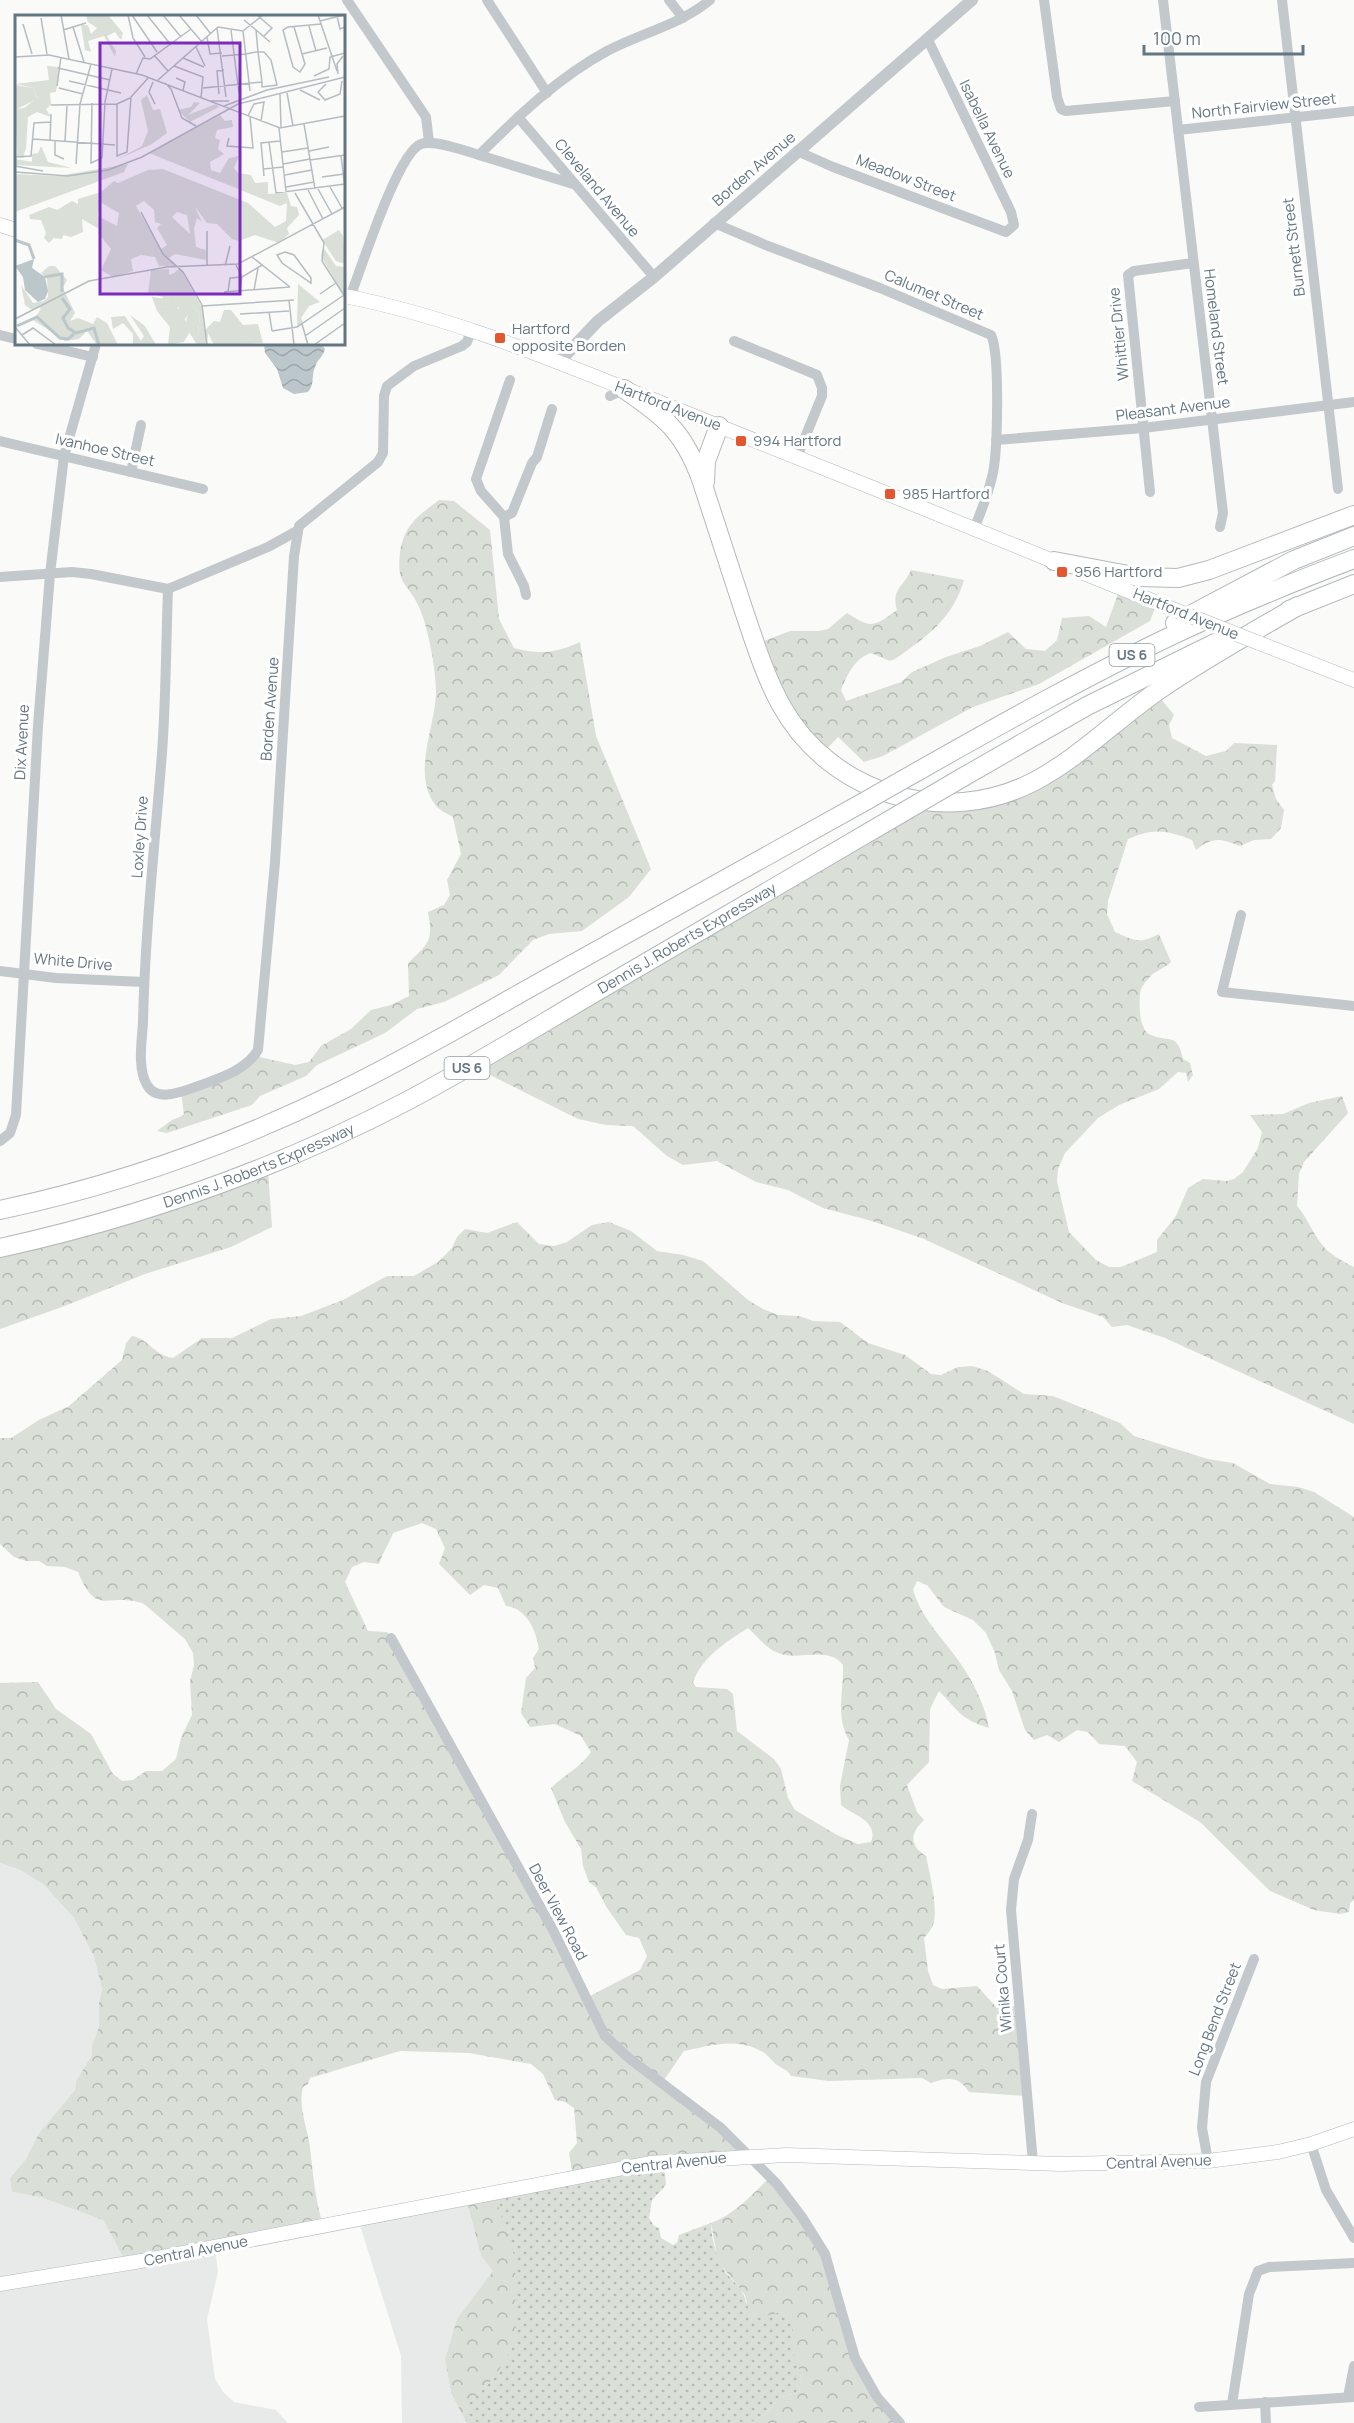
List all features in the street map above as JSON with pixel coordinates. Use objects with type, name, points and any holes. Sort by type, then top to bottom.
[{"type":"highway","points":[[617,392],[659,413],[679,434],[693,459],[766,672],[793,724],[817,751],[849,776],[874,788],[914,800],[939,803],[974,801],[1010,792],[1062,764],[1172,681],[1298,606]]},
{"type":"highway","points":[[709,504],[705,470],[708,454],[719,426]]},
{"type":"highway","points":[[1054,561],[1139,577],[1178,578],[1209,570],[1354,515]]},
{"type":"highway","points":[[1103,669],[1208,603],[1294,560],[1354,536]]},
{"type":"highway","name":"US 6","points":[[0,1210],[159,1166],[232,1139],[321,1100],[417,1051],[1103,669],[1237,606],[1354,559]]},
{"type":"highway","name":"Dennis J. Roberts Expressway","points":[[0,1248],[79,1229],[191,1194],[264,1167],[371,1119],[483,1059],[965,776],[1121,688],[1191,653],[1354,584]]},
{"type":"main road","points":[[0,225],[15,230]]},
{"type":"main road","name":"Hartford Avenue","points":[[347,296],[471,331],[558,363],[617,392],[719,426],[1354,680]]},
{"type":"main road","name":"Central Avenue","points":[[0,2284],[173,2255],[650,2163],[786,2155],[1033,2163],[1208,2161],[1251,2157],[1311,2144],[1354,2128]]},
{"type":"street","points":[[347,0],[426,117],[429,142]]},
{"type":"street","points":[[487,0],[547,93]]},
{"type":"street","points":[[669,0],[683,18]]},
{"type":"street","points":[[479,155],[518,117],[590,61],[609,50],[683,18],[710,0]]},
{"type":"street","name":"Borden Avenue","points":[[558,363],[580,338],[654,277],[797,150],[972,0]]},
{"type":"street","name":"North Fairview Street","points":[[1044,0],[1057,97],[1061,109],[1066,111],[1175,101]]},
{"type":"street","points":[[1163,0],[1175,101]]},
{"type":"street","name":"Burnett Street","points":[[1282,0],[1338,489]]},
{"type":"street","name":"Isabella Avenue","points":[[927,38],[1011,212],[1014,225],[1006,232]]},
{"type":"street","name":"Homeland Street","points":[[1175,101],[1223,513],[1220,527]]},
{"type":"street","name":"North Fairview Street","points":[[1178,130],[1354,111]]},
{"type":"street","name":"Cleveland Avenue","points":[[518,117],[654,277]]},
{"type":"street","points":[[347,296],[396,177],[412,148],[429,142],[574,184]]},
{"type":"street","name":"Meadow Street","points":[[797,150],[833,167],[1006,232]]},
{"type":"street","name":"Calumet Street","points":[[714,223],[880,288],[991,335],[995,349],[996,440],[993,475],[974,529]]},
{"type":"street","name":"Whittier Drive","points":[[1150,492],[1128,275],[1134,271],[1193,263]]},
{"type":"street","points":[[0,577],[72,572],[168,589],[268,547],[297,531],[305,520],[378,462],[383,453],[384,396],[387,386],[414,366],[462,346],[467,342],[471,331]]},
{"type":"street","points":[[0,335],[15,339]]},
{"type":"street","points":[[734,341],[817,375],[822,388],[822,396],[796,457]]},
{"type":"street","points":[[41,345],[93,357]]},
{"type":"street","name":"Dix Avenue","points":[[0,1141],[10,1133],[16,1115],[38,726],[50,574],[64,456],[96,345]]},
{"type":"street","points":[[510,380],[476,479],[481,491],[504,517],[508,554],[526,595]]},
{"type":"street","name":"Pleasant Avenue","points":[[996,440],[1143,428],[1354,402]]},
{"type":"street","points":[[504,517],[512,513],[531,463],[537,457],[552,409]]},
{"type":"street","points":[[130,472],[141,425]]},
{"type":"street","name":"Ivanhoe Street","points":[[0,441],[203,489]]},
{"type":"street","name":"Borden Avenue","points":[[147,1085],[153,1092],[161,1095],[176,1094],[213,1081],[242,1067],[258,1050],[269,943],[297,531]]},
{"type":"street","name":"Loxley Drive","points":[[147,1085],[142,1065],[144,982],[162,752],[168,589]]},
{"type":"street","points":[[1241,915],[1222,992],[1354,1006]]},
{"type":"street","name":"White Drive","points":[[0,971],[56,978],[144,982]]},
{"type":"street","name":"Deer View Road","points":[[391,1638],[553,1930],[605,2036],[630,2059],[721,2128],[777,2184],[815,2235],[831,2271],[855,2358],[877,2397],[900,2423]]},
{"type":"street","name":"Winika Court","points":[[1032,1814],[1028,1840],[1014,1879],[1011,1910],[1033,2163]]},
{"type":"street","name":"Long Bend Street","points":[[1208,2161],[1202,2128],[1206,2082],[1254,1959]]},
{"type":"street","points":[[1311,2144],[1326,2190],[1354,2238]]},
{"type":"street","points":[[1232,2404],[1249,2294],[1258,2271],[1269,2267],[1354,2263]]},
{"type":"street","points":[[1199,2407],[1351,2397],[1354,2366]]},
{"type":"street","points":[[1265,2402],[1266,2423]]},
{"type":"shaded area","points":[[0,1863],[20,1870],[43,1884],[74,1918],[94,1957],[102,1989],[99,2002],[99,2027],[92,2045],[92,2055],[76,2081],[75,2090],[39,2133],[26,2159],[10,2178],[12,2192],[40,2197],[103,2220],[126,2262],[215,2247],[218,2272],[207,2319],[215,2379],[224,2393],[234,2402],[276,2410],[288,2423],[0,2423]]},
{"type":"shaded area","points":[[466,2198],[481,2256],[493,2271],[457,2319],[445,2359],[451,2393],[467,2423],[402,2423],[401,2356],[358,2219]]},
{"type":"green space","points":[[439,500],[454,501],[490,530],[499,619],[514,648],[531,652],[547,652],[580,642],[596,736],[651,869],[629,897],[582,931],[549,934],[533,940],[499,975],[444,1002],[417,1009],[385,1033],[317,1065],[306,1076],[260,1096],[252,1105],[167,1133],[157,1131],[172,1120],[184,1115],[181,1091],[210,1081],[255,1056],[295,1065],[309,1062],[321,1046],[351,1029],[371,1010],[391,1005],[409,996],[408,963],[428,941],[430,930],[428,912],[444,905],[450,895],[447,880],[461,854],[453,817],[437,807],[429,794],[425,780],[426,750],[435,705],[435,672],[422,615],[415,599],[401,578],[399,564],[402,543],[409,528],[418,516]]},
{"type":"green space","points":[[911,570],[964,580],[946,616],[918,643],[890,661],[871,653],[856,663],[841,690],[846,701],[901,682],[912,672],[946,657],[980,646],[1008,632],[1026,649],[1045,651],[1057,640],[1062,618],[1089,616],[1106,627],[1119,591],[1156,605],[1150,621],[1039,684],[973,707],[883,756],[864,762],[838,737],[820,756],[756,644],[790,631],[828,629],[847,613],[867,624],[877,623],[897,610],[897,593]]},
{"type":"green space","points":[[1158,695],[1174,715],[1169,725],[1172,738],[1206,756],[1226,751],[1234,743],[1277,745],[1275,781],[1272,785],[1276,799],[1284,810],[1281,828],[1271,839],[1254,840],[1240,846],[1217,840],[1208,842],[1196,850],[1192,840],[1160,832],[1145,833],[1128,839],[1108,901],[1107,914],[1115,932],[1128,938],[1142,940],[1159,934],[1171,962],[1151,976],[1140,992],[1141,1022],[1149,1034],[1170,1039],[1178,1044],[1183,1059],[1190,1063],[1193,1075],[1188,1082],[1186,1073],[1178,1072],[1159,1089],[1119,1105],[1098,1118],[1065,1153],[1058,1169],[1057,1181],[1069,1232],[1096,1260],[1109,1267],[1121,1267],[1157,1252],[1157,1240],[1176,1216],[1188,1188],[1203,1179],[1226,1181],[1234,1179],[1243,1172],[1258,1148],[1262,1132],[1250,1115],[1283,1114],[1309,1103],[1342,1096],[1348,1113],[1304,1162],[1299,1174],[1297,1206],[1323,1246],[1336,1257],[1354,1267],[1354,1424],[1165,1338],[1127,1325],[1112,1327],[1103,1317],[1062,1303],[924,1239],[872,1221],[823,1208],[788,1190],[756,1182],[717,1161],[683,1165],[667,1156],[633,1126],[606,1125],[578,1119],[476,1068],[921,806],[997,800]]},
{"type":"green space","points":[[268,1170],[272,1227],[231,1247],[145,1274],[0,1329],[0,1249]]},
{"type":"green space","points":[[517,1222],[539,1244],[554,1246],[567,1242],[592,1225],[609,1222],[631,1231],[657,1251],[703,1261],[748,1300],[778,1315],[799,1316],[813,1321],[840,1322],[868,1343],[905,1355],[931,1374],[941,1375],[958,1367],[972,1366],[988,1371],[1024,1394],[1053,1396],[1120,1423],[1134,1436],[1208,1459],[1233,1463],[1270,1484],[1298,1487],[1314,1492],[1354,1517],[1354,1900],[1350,1903],[1349,1912],[1340,1914],[1314,1910],[1270,1891],[1200,1822],[1132,1781],[1137,1762],[1125,1746],[1099,1744],[1088,1732],[1077,1730],[1059,1742],[1047,1735],[1034,1740],[1025,1730],[1012,1691],[999,1670],[995,1653],[986,1633],[973,1620],[944,1607],[927,1585],[917,1581],[913,1590],[921,1610],[968,1675],[981,1701],[989,1728],[966,1718],[939,1691],[930,1709],[929,1762],[907,1785],[917,1812],[924,1820],[916,1830],[913,1839],[920,1852],[926,1856],[934,1903],[934,1921],[924,1938],[928,1971],[933,1985],[942,1989],[977,1986],[997,2008],[1019,2005],[1026,2096],[969,2092],[961,2083],[953,2079],[931,2083],[922,2078],[829,2081],[791,2076],[765,2053],[754,2047],[724,2044],[704,2047],[684,2051],[664,2080],[747,2154],[573,2177],[569,2153],[577,2143],[574,2108],[565,2102],[555,2100],[543,2074],[531,2064],[469,2053],[400,2051],[310,2078],[308,2084],[303,2087],[302,2109],[323,2225],[126,2262],[103,2220],[40,2197],[12,2192],[10,2178],[26,2159],[39,2133],[75,2090],[76,2081],[92,2055],[92,2045],[99,2027],[99,2002],[102,1989],[94,1957],[74,1918],[43,1884],[20,1870],[0,1863],[0,1683],[38,1682],[56,1709],[91,1734],[113,1774],[122,1781],[133,1780],[146,1771],[162,1771],[176,1759],[181,1738],[192,1715],[190,1681],[194,1665],[193,1653],[185,1639],[144,1604],[98,1599],[91,1595],[78,1572],[65,1567],[47,1566],[39,1561],[26,1561],[14,1557],[0,1544],[0,1438],[11,1438],[39,1420],[69,1406],[122,1360],[126,1343],[132,1336],[144,1341],[161,1354],[173,1358],[202,1338],[232,1338],[271,1319],[301,1316],[343,1300],[387,1276],[414,1276],[438,1262],[452,1248],[457,1237],[465,1229],[487,1233]],"holes":[[[422,1523],[436,1529],[445,1548],[439,1564],[470,1595],[484,1585],[498,1588],[506,1606],[520,1611],[533,1628],[539,1649],[533,1658],[535,1668],[526,1678],[521,1713],[530,1727],[555,1724],[581,1736],[591,1752],[582,1763],[551,1788],[565,1822],[581,1849],[583,1866],[589,1882],[596,1887],[607,1908],[626,1935],[639,1938],[647,1956],[640,1970],[588,1997],[395,1643],[387,1632],[368,1631],[345,1582],[352,1567],[364,1562],[379,1564],[393,1533]],[[748,1628],[767,1646],[781,1654],[830,1656],[843,1665],[841,1713],[849,1740],[840,1786],[841,1805],[864,1819],[871,1829],[871,1842],[858,1844],[837,1835],[795,1810],[788,1798],[781,1769],[774,1759],[737,1731],[733,1694],[727,1689],[696,1687],[693,1682],[709,1657]]]},
{"type":"green space","points":[[664,2161],[666,2185],[652,2200],[649,2218],[654,2226],[659,2228],[661,2238],[673,2245],[677,2243],[679,2235],[711,2223],[720,2262],[742,2292],[746,2303],[772,2314],[781,2312],[791,2322],[793,2346],[801,2375],[797,2393],[778,2398],[766,2413],[750,2423],[467,2423],[463,2416],[469,2403],[494,2378],[494,2193]]},
{"type":"green space","points":[[770,2177],[820,2242],[857,2361],[902,2423],[750,2423],[766,2413],[778,2398],[797,2393],[800,2387],[801,2376],[792,2345],[792,2326],[781,2312],[758,2318],[750,2316],[745,2295],[718,2261],[711,2223],[735,2209]]},
{"type":"green space","points":[[494,2193],[515,2258],[516,2342],[494,2378],[469,2403],[463,2416],[451,2393],[445,2359],[457,2319],[493,2271],[481,2256],[466,2198]]},
{"type":"water","points":[[264,345],[322,345],[325,349],[314,370],[308,392],[294,394],[283,388],[277,369],[265,353]]},
{"type":"place","name":"Hartford opposite Borden","points":[[500,338]]},
{"type":"place","name":"994 Hartford","points":[[741,441]]},
{"type":"place","name":"985 Hartford","points":[[890,494]]},
{"type":"place","name":"956 Hartford","points":[[1062,572]]}]
